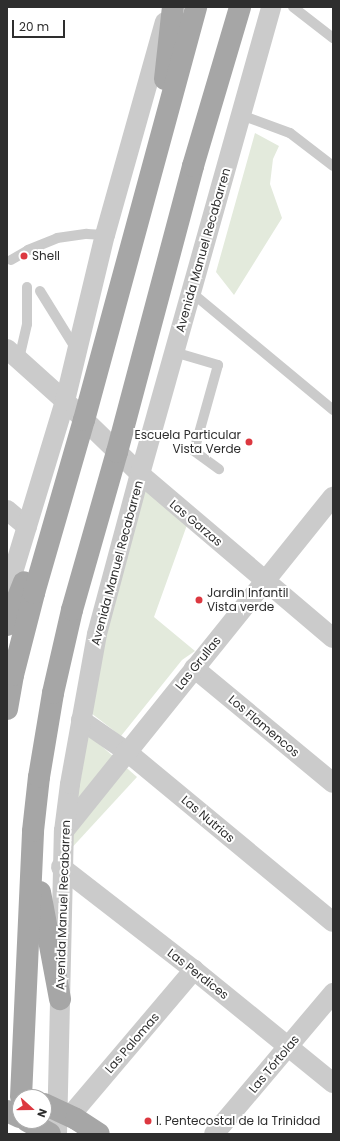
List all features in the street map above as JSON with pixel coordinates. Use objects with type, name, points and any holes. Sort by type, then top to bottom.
[{"type":"main road","points":[[157,149],[173,7]]},
{"type":"main road","points":[[7,709],[20,644],[84,420],[196,7]]},
{"type":"main road","points":[[20,1089],[33,831],[39,777],[53,693],[72,610],[117,452],[193,166],[240,7]]},
{"type":"main road","points":[[7,625],[31,566],[58,510]]},
{"type":"main road","points":[[33,831],[38,882],[60,999]]},
{"type":"main road","points":[[57,1110],[99,1134]]},
{"type":"main road","points":[[41,1129],[50,1134]]},
{"type":"street","points":[[7,592],[65,401],[105,235],[169,7]]},
{"type":"street","name":"Avenida Manuel Recabarren","points":[[57,1134],[64,831],[81,720],[97,634],[140,474],[271,7]]},
{"type":"street","name":"Las Garzas","points":[[13,354],[65,401],[140,474],[333,638]]},
{"type":"street","name":"Las Grullas","points":[[64,831],[126,751],[333,497]]},
{"type":"street","points":[[7,510],[27,527]]},
{"type":"street","name":"Los Flamencos","points":[[194,668],[333,783]]},
{"type":"street","name":"Las Nutrias","points":[[81,720],[126,751],[333,922]]},
{"type":"street","name":"Las Perdices","points":[[62,867],[194,970],[333,1083]]},
{"type":"street","name":"Las Palomas","points":[[57,1110],[194,970]]},
{"type":"street","name":"Las Tórtolas","points":[[214,1134],[333,993]]},
{"type":"lane","points":[[293,7],[305,11],[333,38]]},
{"type":"lane","points":[[241,115],[290,133],[333,166]]},
{"type":"lane","points":[[18,260],[33,247],[57,238],[87,234],[105,235]]},
{"type":"lane","points":[[13,354],[27,324],[26,287]]},
{"type":"lane","points":[[40,291],[77,351]]},
{"type":"lane","points":[[191,292],[333,410]]},
{"type":"lane","points":[[174,352],[218,365],[194,451],[219,469]]},
{"type":"shaded area","points":[[255,133],[279,146],[273,159],[270,184],[282,218],[234,295],[216,272]]},
{"type":"shaded area","points":[[142,484],[187,525],[154,617],[195,651],[182,660],[121,736],[87,710]]},
{"type":"shaded area","points":[[82,729],[137,777],[67,853]]},
{"type":"place","name":"Shell","points":[[24,256]]},
{"type":"place","name":"Escuela Particular Vista Verde","points":[[249,442]]},
{"type":"place","name":"Jardin Infantil Vista verde","points":[[199,600]]},
{"type":"place","name":"I. Pentecostal de la Trinidad","points":[[148,1121]]}]
